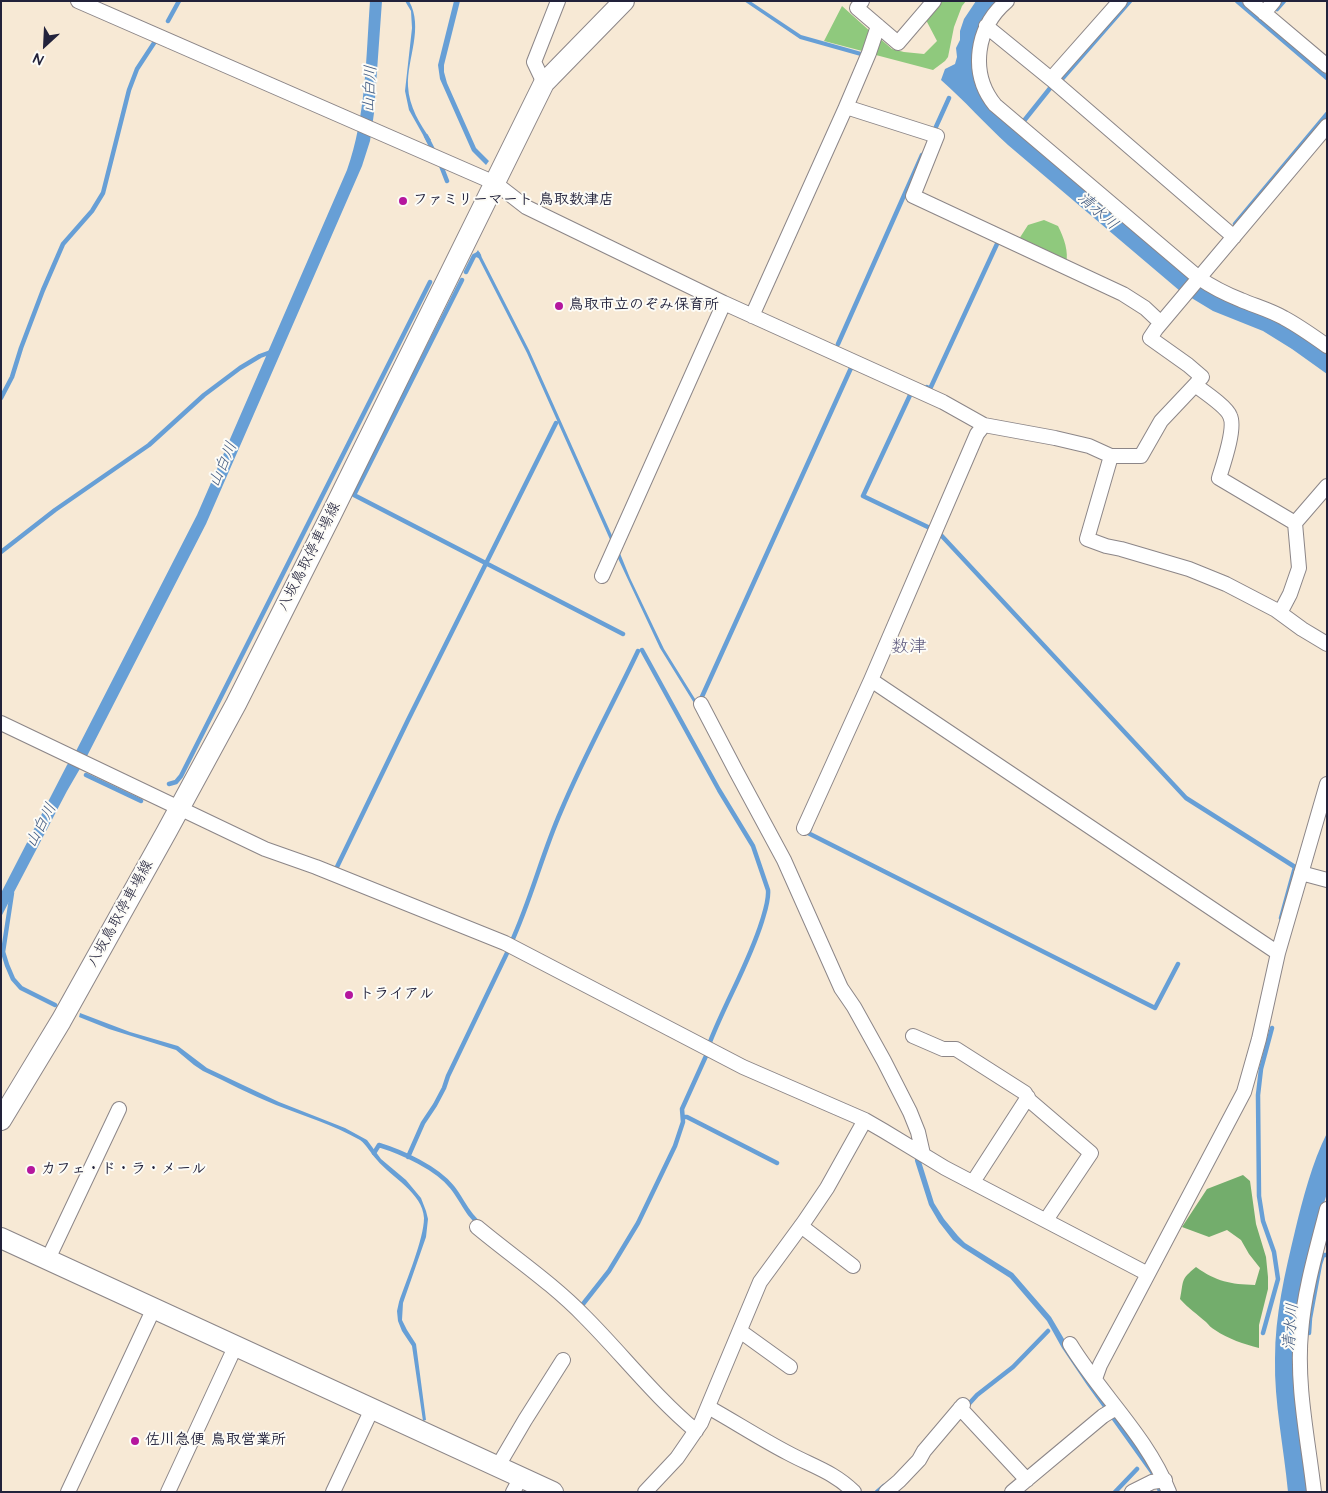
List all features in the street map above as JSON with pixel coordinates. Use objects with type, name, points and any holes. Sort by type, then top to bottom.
[{"type":"main road","name":"八坂鳥取停車場線","points":[[1,1120],[61,1021],[236,704],[544,83],[624,1]]},
{"type":"main road","points":[[1,1238],[498,1466],[517,1484],[553,1492]]},
{"type":"street","points":[[78,1],[495,183],[526,207],[724,304],[943,402],[984,425],[1089,446],[1111,456],[1140,456],[1161,421],[1202,376],[1150,338],[1327,126]]},
{"type":"street","points":[[544,83],[534,62],[558,1]]},
{"type":"street","points":[[862,1],[857,8],[898,43],[934,1]]},
{"type":"street","points":[[1007,1],[998,9],[986,26],[980,48],[979,59],[984,88],[995,105],[1199,278],[1214,288],[1285,318],[1327,346]]},
{"type":"street","points":[[1052,79],[1120,1]]},
{"type":"street","points":[[1250,1],[1327,66]]},
{"type":"street","points":[[1264,13],[1274,1]]},
{"type":"street","points":[[752,316],[846,107],[869,53],[878,26]]},
{"type":"street","points":[[986,26],[1052,79],[1234,237]]},
{"type":"street","points":[[846,107],[937,136],[912,196],[1123,294],[1145,308],[1161,323]]},
{"type":"street","points":[[602,576],[724,304]]},
{"type":"street","points":[[1195,385],[1230,415],[1232,424],[1227,453],[1219,478],[1295,523]]},
{"type":"street","points":[[804,828],[871,680],[977,434],[984,425]]},
{"type":"street","points":[[1111,456],[1087,539],[1189,569],[1258,600],[1327,644]]},
{"type":"street","points":[[1280,613],[1290,594],[1299,568],[1295,523],[1327,486]]},
{"type":"street","points":[[871,680],[1278,953]]},
{"type":"street","points":[[701,704],[784,860],[842,988],[863,1022],[910,1112],[918,1132],[923,1154]]},
{"type":"street","points":[[1,723],[266,849],[316,867],[505,944],[743,1067],[865,1120],[973,1182],[1148,1274]]},
{"type":"street","points":[[1095,1379],[1100,1365],[1244,1092],[1260,1039],[1278,953],[1327,784]]},
{"type":"street","points":[[1302,873],[1327,880]]},
{"type":"street","points":[[913,1036],[943,1049],[956,1049],[1025,1093],[1092,1153],[1046,1220]]},
{"type":"street","points":[[973,1182],[1028,1097]]},
{"type":"street","points":[[48,1260],[119,1109]]},
{"type":"street","points":[[645,1492],[677,1458],[702,1423],[760,1282],[827,1188],[865,1120]]},
{"type":"street","points":[[1314,1492],[1303,1408],[1300,1369],[1301,1332],[1311,1272],[1327,1209]]},
{"type":"street","points":[[801,1226],[853,1266]]},
{"type":"street","points":[[477,1227],[525,1264],[584,1316],[696,1431]]},
{"type":"street","points":[[68,1492],[154,1308]]},
{"type":"street","points":[[740,1331],[790,1367]]},
{"type":"street","points":[[1070,1344],[1081,1362],[1148,1452],[1167,1486]]},
{"type":"street","points":[[168,1492],[236,1345]]},
{"type":"street","points":[[498,1466],[562,1360]]},
{"type":"street","points":[[886,1492],[918,1460],[962,1406],[1027,1480]]},
{"type":"street","points":[[708,1407],[782,1450],[832,1474],[854,1492]]},
{"type":"street","points":[[1012,1492],[1103,1416],[1116,1408]]},
{"type":"street","points":[[333,1492],[372,1409]]},
{"type":"street","points":[[1132,1492],[1152,1482],[1167,1486]]},
{"type":"green space","points":[[942,1],[966,1],[962,6],[954,27],[948,57],[945,61],[933,70],[872,54],[877,36],[892,49],[924,54],[937,41],[926,20]]},
{"type":"green space","points":[[842,6],[872,33],[866,52],[824,41]]},
{"type":"green space","points":[[1044,220],[1058,226],[1065,245],[1066,265],[1019,239],[1028,225]]},
{"type":"green space","points":[[1243,1175],[1250,1181],[1256,1224],[1266,1257],[1268,1277],[1268,1289],[1259,1325],[1259,1348],[1236,1341],[1220,1333],[1180,1299],[1187,1275],[1196,1267],[1224,1281],[1255,1285],[1260,1268],[1241,1240],[1227,1230],[1209,1237],[1182,1227],[1207,1189]]},
{"type":"water","name":"山白川","points":[[370,1],[382,1],[374,113],[370,141],[362,166],[206,524],[85,760],[1,917],[1,893],[197,515],[347,170],[362,108]]},
{"type":"water","points":[[405,1],[409,1],[415,22],[414,43],[408,75],[410,101],[431,140],[427,142],[409,110],[405,91],[412,28],[411,11]]},
{"type":"water","points":[[454,1],[460,1],[444,65],[444,72],[447,83],[476,148],[489,161],[486,165],[472,151],[440,79],[438,65]]},
{"type":"water","points":[[744,1],[750,1],[801,35],[865,53],[864,57],[800,39]]},
{"type":"water","name":"清水川","points":[[976,1],[1000,1],[988,15],[981,88],[1136,231],[1327,353],[1327,374],[1263,331],[1213,311],[1180,291],[1008,145],[941,80],[945,69],[955,64],[957,57],[956,48],[960,40],[960,31],[964,19]]},
{"type":"water","points":[[478,250],[529,350],[614,540],[612,544],[527,353],[476,253]]},
{"type":"water","points":[[619,551],[664,649],[705,715],[724,755],[777,852],[840,990],[897,1093],[917,1142],[934,1203],[944,1219],[965,1243],[1013,1273],[1051,1317],[1089,1379],[1158,1475],[1165,1492],[1158,1492],[1150,1473],[1087,1385],[1062,1348],[1047,1321],[1010,1278],[953,1240],[929,1205],[915,1161],[914,1143],[905,1115],[881,1068],[837,992],[769,844],[694,703],[660,648],[616,554]]},
{"type":"water","points":[[80,1013],[130,1032],[178,1046],[207,1068],[279,1102],[345,1128],[367,1140],[381,1159],[406,1180],[421,1198],[428,1219],[426,1237],[403,1303],[402,1320],[416,1344],[426,1420],[423,1421],[412,1346],[402,1331],[397,1311],[423,1227],[422,1209],[412,1193],[375,1158],[360,1140],[329,1125],[267,1101],[203,1071],[176,1050],[109,1029],[79,1017]]},
{"type":"water","name":"清水川","points":[[1327,1133],[1327,1193],[1318,1224],[1301,1302],[1311,1492],[1288,1492],[1276,1392],[1275,1343],[1284,1278],[1301,1206],[1312,1168]]},
{"type":"waterway","points":[[168,21],[179,1]]},
{"type":"waterway","points":[[1062,79],[1130,1]]},
{"type":"waterway","points":[[1237,1],[1327,78]]},
{"type":"waterway","points":[[1277,9],[1284,1]]},
{"type":"waterway","points":[[1,398],[12,377],[43,290],[63,244],[92,211],[103,193],[129,90],[137,69],[156,40]]},
{"type":"waterway","points":[[1023,122],[1051,87]]},
{"type":"waterway","points":[[935,129],[949,98]]},
{"type":"waterway","points":[[1235,224],[1327,114]]},
{"type":"waterway","points":[[426,136],[434,152]]},
{"type":"waterway","points":[[838,344],[922,155]]},
{"type":"waterway","points":[[440,163],[447,181]]},
{"type":"waterway","points":[[927,387],[930,389],[997,244]]},
{"type":"waterway","points":[[466,272],[474,256],[478,254],[479,256]]},
{"type":"waterway","points":[[462,280],[354,495],[623,634]]},
{"type":"waterway","points":[[169,784],[176,782],[181,776],[430,282]]},
{"type":"waterway","points":[[1,552],[55,510],[149,445],[204,395],[240,368],[271,352]]},
{"type":"waterway","points":[[700,701],[851,368]]},
{"type":"waterway","points":[[911,393],[863,496],[932,529]]},
{"type":"waterway","points":[[336,869],[556,423]]},
{"type":"waterway","points":[[938,537],[940,534],[1186,798],[1295,867],[1281,918]]},
{"type":"waterway","points":[[642,650],[719,790],[753,846],[768,890],[768,898],[757,937],[710,1042]]},
{"type":"waterway","points":[[511,943],[525,910],[554,827],[589,750],[638,651]]},
{"type":"waterway","points":[[86,775],[141,801]]},
{"type":"waterway","points":[[810,829],[808,833],[1155,1008],[1178,964]]},
{"type":"waterway","points":[[12,893],[3,952],[7,965],[13,979],[21,988],[55,1005]]},
{"type":"waterway","points":[[408,1157],[423,1123],[444,1088],[507,953]]},
{"type":"waterway","points":[[1263,1333],[1278,1279],[1274,1252],[1263,1221],[1259,1196],[1258,1095],[1261,1069],[1272,1028]]},
{"type":"waterway","points":[[583,1304],[609,1271],[638,1223],[675,1146],[683,1122],[682,1109],[706,1056]]},
{"type":"waterway","points":[[683,1117],[687,1117],[777,1163]]},
{"type":"waterway","points":[[374,1153],[379,1145],[408,1156],[438,1173],[452,1187],[475,1220],[480,1224]]},
{"type":"waterway","name":"清水川","points":[[1309,1333],[1320,1264],[1323,1255],[1327,1255]]},
{"type":"waterway","points":[[967,1406],[977,1395],[1013,1367],[1048,1331]]},
{"type":"waterway","points":[[1115,1492],[1137,1469]]},
{"type":"waterway","points":[[877,1492],[884,1486]]},
{"type":"place","name":"ファミリーマート 鳥取数津店","points":[[403,201]]},
{"type":"place","name":"鳥取市立のぞみ保育所","points":[[559,306]]},
{"type":"place","name":"トライアル","points":[[349,995]]},
{"type":"place","name":"カフェ・ド・ラ・メール","points":[[31,1170]]},
{"type":"place","name":"佐川急便 鳥取営業所","points":[[135,1441]]},
{"type":"district","name":"数津","points":[[909,648]]}]
